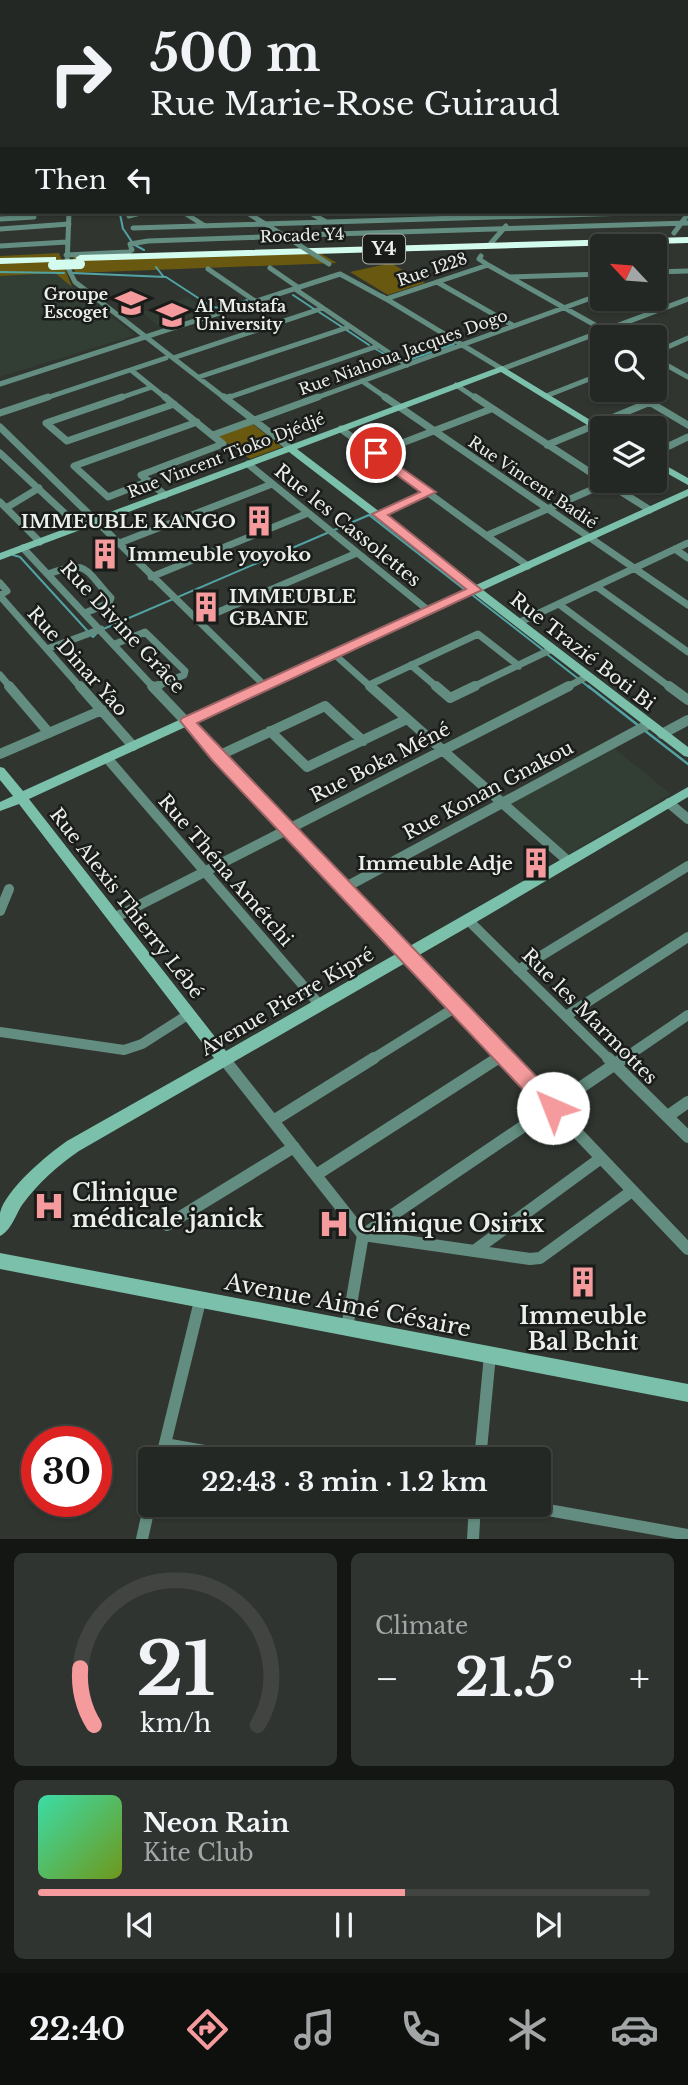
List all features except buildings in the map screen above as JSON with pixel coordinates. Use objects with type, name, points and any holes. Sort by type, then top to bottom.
[{"type":"highway","name":"Rocade Y4","points":[[0,261],[53,262],[688,240]]},
{"type":"highway","points":[[667,246],[688,245]]},
{"type":"highway","name":"Rocade Y4","points":[[80,261],[590,248]]},
{"type":"highway","name":"Rocade Y4","points":[[0,267],[53,262]]},
{"type":"street","points":[[11,0],[17,0]]},
{"type":"street","points":[[0,219],[34,214],[34,226]]},
{"type":"street","points":[[69,214],[66,255],[67,266],[75,282],[169,358],[199,377],[290,448]]},
{"type":"street","points":[[129,216],[136,214]]},
{"type":"street","points":[[186,214],[205,226]]},
{"type":"street","points":[[249,214],[590,423]]},
{"type":"street","points":[[313,214],[327,222]]},
{"type":"street","points":[[374,214],[385,220]]},
{"type":"street","points":[[138,242],[131,229],[517,214]]},
{"type":"street","points":[[491,243],[517,214]]},
{"type":"street","points":[[302,235],[685,223]]},
{"type":"street","points":[[674,233],[685,223]]},
{"type":"street","points":[[0,229],[69,224]]},
{"type":"street","points":[[66,255],[129,252],[132,250],[130,244],[138,242],[263,237]]},
{"type":"street","points":[[0,246],[67,242]]},
{"type":"street","points":[[481,256],[480,259],[488,265],[595,325]]},
{"type":"street","name":"Rue I228","points":[[386,299],[488,265]]},
{"type":"street","points":[[270,268],[349,327],[407,365]]},
{"type":"street","points":[[208,269],[255,301]]},
{"type":"street","points":[[667,272],[688,271]]},
{"type":"street","points":[[0,384],[341,274],[386,299]]},
{"type":"street","points":[[509,277],[590,274]]},
{"type":"street","points":[[437,282],[514,326]]},
{"type":"street","name":"Rue Niahoua Jacques Dogo","points":[[213,435],[590,299]]},
{"type":"street","points":[[618,325],[688,299]]},
{"type":"street","points":[[0,414],[323,308]]},
{"type":"street","points":[[199,377],[349,327]]},
{"type":"street","points":[[502,369],[590,335]]},
{"type":"street","points":[[667,349],[688,338]]},
{"type":"street","points":[[226,398],[378,345]]},
{"type":"street","points":[[667,364],[688,377]]},
{"type":"street","name":"Rue Vincent Tioko Djédjé","points":[[0,557],[502,369]]},
{"type":"street","points":[[131,370],[223,444],[141,475],[164,494]]},
{"type":"street","points":[[546,396],[590,379]]},
{"type":"street","name":"Rue Vincent Badié","points":[[362,381],[688,605]]},
{"type":"street","points":[[456,385],[590,473]]},
{"type":"street","points":[[152,387],[46,423],[66,441],[174,404]]},
{"type":"street","points":[[622,416],[650,402],[688,425]]},
{"type":"street","points":[[376,453],[491,409]]},
{"type":"street","points":[[149,481],[108,497],[74,466],[197,422]]},
{"type":"street","points":[[0,427],[94,522],[264,685]]},
{"type":"street","points":[[341,429],[528,566]]},
{"type":"street","points":[[547,445],[590,431]]},
{"type":"street","points":[[669,446],[688,437]]},
{"type":"street","name":"Rue Trazié Boti Bi","points":[[290,448],[688,753]]},
{"type":"street","points":[[0,453],[72,520]]},
{"type":"street","name":"Rue les Cassolettes","points":[[247,464],[429,611]]},
{"type":"street","points":[[667,470],[688,482]]},
{"type":"street","points":[[117,544],[272,484]]},
{"type":"street","points":[[39,488],[3,505],[40,542]]},
{"type":"street","points":[[488,535],[590,489]]},
{"type":"street","points":[[379,514],[429,492]]},
{"type":"street","points":[[0,807],[688,492]]},
{"type":"street","points":[[622,493],[650,510]]},
{"type":"street","points":[[151,577],[307,513]]},
{"type":"street","points":[[518,623],[688,543]]},
{"type":"street","name":"Rue Divine Grâce","points":[[23,548],[688,1249]]},
{"type":"street","points":[[675,550],[688,558]]},
{"type":"street","points":[[197,621],[357,553]]},
{"type":"street","points":[[48,574],[72,565],[81,566],[111,598],[109,603],[85,612]]},
{"type":"street","points":[[0,583],[7,592],[0,596]]},
{"type":"street","points":[[597,587],[688,652]]},
{"type":"street","name":"Rue Dinar Yao","points":[[0,596],[133,746]]},
{"type":"street","points":[[560,605],[688,700]]},
{"type":"street","points":[[47,649],[101,629]]},
{"type":"street","points":[[115,644],[145,632],[185,671],[182,676],[155,687]]},
{"type":"street","points":[[369,685],[478,634],[519,666]]},
{"type":"street","points":[[411,665],[450,698],[552,649]]},
{"type":"street","points":[[334,654],[568,861]]},
{"type":"street","points":[[0,675],[49,733]]},
{"type":"street","name":"Rue Boka Méné","points":[[114,918],[588,676]]},
{"type":"street","points":[[218,756],[325,706],[363,741]]},
{"type":"street","points":[[0,754],[102,710]]},
{"type":"street","points":[[270,731],[307,767],[407,719]]},
{"type":"street","points":[[662,734],[688,720]]},
{"type":"street","name":"Rue Konan Gnakou","points":[[344,888],[649,723]]},
{"type":"street","name":"Rue Théna Amétchi","points":[[107,758],[319,1004]]},
{"type":"street","name":"Rue Alexis Thierry Lébé","points":[[0,771],[224,1059]]},
{"type":"street","name":"Avenue Pierre Kipré","points":[[0,1228],[27,1185],[60,1155],[688,791]]},
{"type":"street","points":[[668,803],[688,819]]},
{"type":"street","points":[[518,970],[688,866]]},
{"type":"street","points":[[0,911],[9,889]]},
{"type":"street","name":"Rue les Marmottes","points":[[468,920],[688,1137]]},
{"type":"street","points":[[566,1016],[688,937]]},
{"type":"street","points":[[272,1121],[456,1007]]},
{"type":"street","points":[[0,1032],[124,1050],[142,1044],[189,1014]]},
{"type":"street","points":[[347,1328],[363,1235],[688,1015]]},
{"type":"street","points":[[316,1175],[503,1055]]},
{"type":"street","points":[[224,1059],[363,1235],[518,1259],[540,1258],[632,1191]]},
{"type":"street","points":[[668,1116],[688,1102]]},
{"type":"street","points":[[167,1225],[294,1147]]},
{"type":"street","points":[[474,1251],[601,1158]]},
{"type":"street","name":"Avenue Aimé Césaire","points":[[0,1261],[688,1394]]},
{"type":"street","points":[[164,1447],[200,1301]]},
{"type":"street","points":[[481,1447],[490,1355]]},
{"type":"street","points":[[165,1444],[182,1447]]},
{"type":"street","points":[[551,1511],[688,1535]]},
{"type":"street","points":[[142,1539],[147,1517]]},
{"type":"street","points":[[472,1539],[474,1517]]},
{"type":"shaded area","points":[[313,249],[337,263],[75,273],[73,257]]},
{"type":"shaded area","points":[[59,253],[72,287],[55,273],[0,276],[0,256]]},
{"type":"shaded area","points":[[391,263],[425,283],[388,295],[350,272]]},
{"type":"shaded area","points":[[55,273],[135,335],[0,377],[0,276]]},
{"type":"shaded area","name":"Al Mustafa University","points":[[188,297],[209,312],[160,327],[141,312]]},
{"type":"shaded area","points":[[251,423],[282,447],[250,459],[217,436]]},
{"type":"shaded area","points":[[610,745],[671,794],[567,855],[507,802]]},
{"type":"waterway","points":[[120,214],[123,229]]},
{"type":"waterway","points":[[124,230],[132,242]]},
{"type":"waterway","points":[[133,244],[144,250]]},
{"type":"waterway","points":[[156,267],[163,276]]},
{"type":"waterway","points":[[0,272],[64,273]]},
{"type":"waterway","points":[[72,273],[166,277],[212,307],[222,308],[247,300]]},
{"type":"waterway","points":[[293,295],[314,309]]},
{"type":"waterway","points":[[319,312],[342,327]]},
{"type":"waterway","points":[[345,329],[369,345]]},
{"type":"waterway","points":[[409,360],[454,344]]},
{"type":"waterway","points":[[374,348],[398,362]]},
{"type":"waterway","points":[[101,630],[369,515],[465,590]]},
{"type":"waterway","points":[[13,555],[20,557],[93,637],[96,634]]},
{"type":"waterway","points":[[471,594],[543,650]]},
{"type":"waterway","points":[[548,655],[590,688]]},
{"type":"waterway","points":[[588,686],[639,726]]},
{"type":"waterway","points":[[644,730],[688,764]]},
{"type":"place","name":"Groupe Escoget","points":[[131,303]]},
{"type":"place","name":"Al Mustafa University","points":[[172,315]]},
{"type":"place","name":"IMMEUBLE KANGO","points":[[259,521]]},
{"type":"place","name":"Immeuble yoyoko","points":[[105,554]]},
{"type":"place","name":"IMMEUBLE GBANE","points":[[206,607]]},
{"type":"place","name":"Immeuble Adje","points":[[536,863]]},
{"type":"place","name":"Clinique médicale janick","points":[[49,1206]]},
{"type":"place","name":"Clinique Osirix","points":[[334,1224]]},
{"type":"place","name":"Immeuble Bal Bchit","points":[[583,1282]]},
{"type":"route","points":[[376,453],[429,492],[379,514],[475,590],[187,721],[553,1108]]}]
